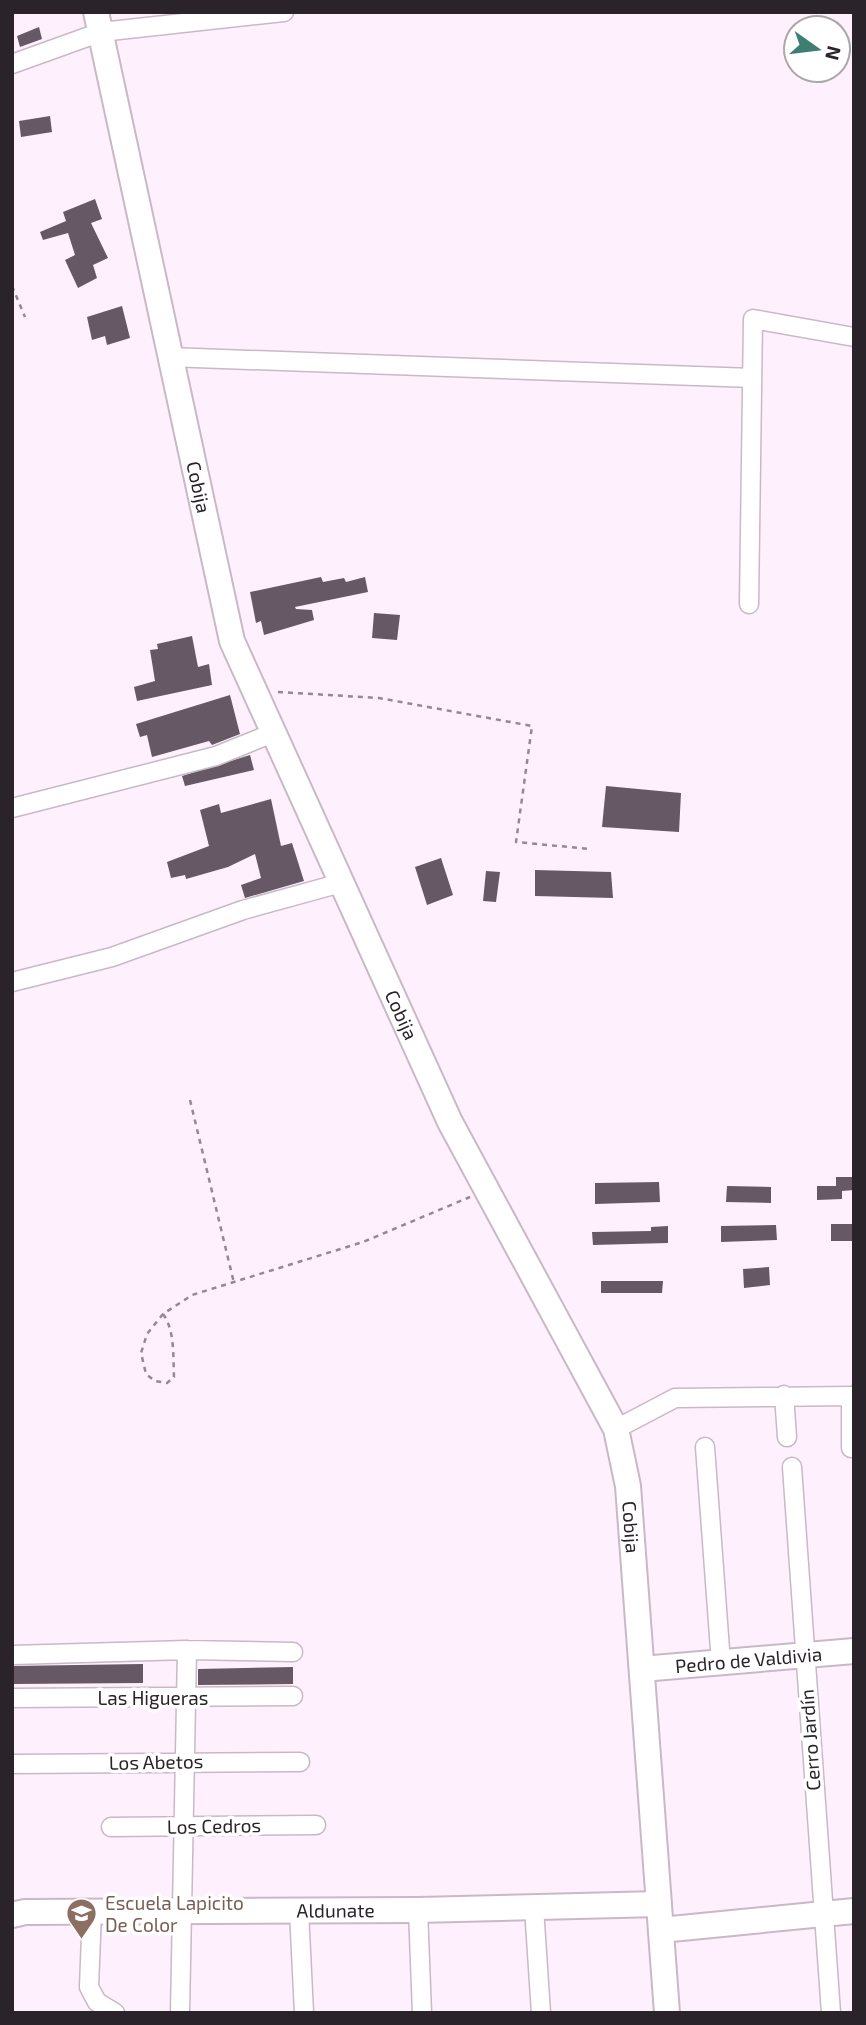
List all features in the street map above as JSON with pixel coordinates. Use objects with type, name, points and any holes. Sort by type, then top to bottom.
[{"type":"street","points":[[12,64],[99,22],[284,12]]},
{"type":"street","name":"Cobija","points":[[99,22],[232,641],[450,1122],[617,1429],[628,1486],[667,2013]]},
{"type":"street","points":[[749,604],[753,319],[854,337]]},
{"type":"street","points":[[169,357],[752,378]]},
{"type":"street","points":[[12,808],[216,756],[273,733]]},
{"type":"street","points":[[12,982],[112,957],[243,910],[341,883]]},
{"type":"street","points":[[784,1395],[787,1437]]},
{"type":"street","points":[[617,1429],[676,1398],[852,1396],[851,1448]]},
{"type":"street","points":[[705,1447],[721,1663]]},
{"type":"street","name":"Cerro Jardín","points":[[792,1466],[831,2013]]},
{"type":"street","points":[[12,1655],[187,1650],[293,1652]]},
{"type":"street","points":[[180,2013],[186,1827],[187,1650]]},
{"type":"street","name":"Pedro de Valdivia","points":[[642,1669],[854,1651]]},
{"type":"street","name":"Las Higueras","points":[[12,1698],[293,1696]]},
{"type":"street","name":"Los Abetos","points":[[12,1764],[300,1762]]},
{"type":"street","name":"Los Cedros","points":[[111,1827],[316,1825]]},
{"type":"street","name":"Aldunate","points":[[12,1915],[659,1904]]},
{"type":"street","points":[[534,1908],[541,2013]]},
{"type":"street","points":[[418,1910],[422,2013]]},
{"type":"street","points":[[299,1911],[304,2013]]},
{"type":"street","points":[[661,1930],[854,1911]]},
{"type":"street","points":[[92,1912],[89,1987],[97,2002],[115,2013]]},
{"type":"path","points":[[12,286],[25,317]]},
{"type":"path","points":[[253,691],[379,698],[532,726],[516,842],[590,849]]},
{"type":"path","points":[[190,1100],[234,1283]]},
{"type":"path","points":[[163,1314],[169,1323],[174,1377],[167,1383],[155,1381],[146,1374],[141,1353],[147,1334],[163,1314],[192,1295],[363,1242],[486,1190]]},
{"type":"building","points":[[39,27],[42,39],[20,47],[17,36]]},
{"type":"building","points":[[50,116],[52,132],[21,137],[19,121]]},
{"type":"building","points":[[95,199],[102,219],[91,223],[108,258],[93,265],[97,278],[78,288],[65,260],[75,255],[68,233],[43,240],[40,232],[66,221],[63,212]]},
{"type":"building","points":[[122,306],[130,338],[107,345],[105,336],[92,340],[87,317]]},
{"type":"building","points":[[321,577],[323,582],[344,578],[346,582],[365,577],[368,592],[295,607],[312,610],[314,620],[264,635],[261,621],[256,623],[250,592]]},
{"type":"building","points":[[374,613],[400,615],[397,640],[372,638]]},
{"type":"building","points":[[192,636],[198,667],[209,664],[212,685],[137,701],[134,687],[155,681],[150,650],[158,649],[157,644]]},
{"type":"building","points":[[230,695],[240,734],[212,745],[209,741],[152,757],[147,735],[140,737],[136,724]]},
{"type":"building","points":[[250,755],[254,770],[185,786],[182,776]]},
{"type":"building","points":[[606,786],[681,793],[679,832],[602,827]]},
{"type":"building","points":[[271,799],[281,846],[292,843],[304,881],[245,898],[241,885],[261,878],[255,854],[228,867],[186,879],[185,875],[171,878],[167,862],[209,846],[200,810],[219,804],[221,813]]},
{"type":"building","points":[[441,858],[453,895],[427,905],[415,867]]},
{"type":"building","points":[[535,870],[611,872],[613,898],[535,896]]},
{"type":"building","points":[[486,871],[500,872],[496,902],[483,901]]},
{"type":"building","points":[[836,1177],[854,1177],[854,1190],[842,1191],[842,1199],[817,1200],[817,1186],[836,1186]]},
{"type":"building","points":[[659,1182],[660,1202],[595,1204],[595,1183]]},
{"type":"building","points":[[727,1186],[771,1187],[771,1203],[726,1202]]},
{"type":"building","points":[[831,1224],[852,1224],[852,1241],[831,1241]]},
{"type":"building","points":[[776,1225],[777,1240],[721,1242],[721,1226]]},
{"type":"building","points":[[668,1226],[668,1243],[593,1245],[592,1232],[651,1231],[651,1227]]},
{"type":"building","points":[[769,1267],[770,1285],[744,1288],[743,1269]]},
{"type":"building","points":[[601,1281],[663,1281],[662,1293],[601,1293]]},
{"type":"building","points":[[143,1664],[143,1683],[12,1684],[12,1666]]},
{"type":"building","points":[[293,1667],[293,1684],[198,1685],[198,1669]]},
{"type":"place","name":"Escuela Lapicito De Color","points":[[82,1941]]}]
